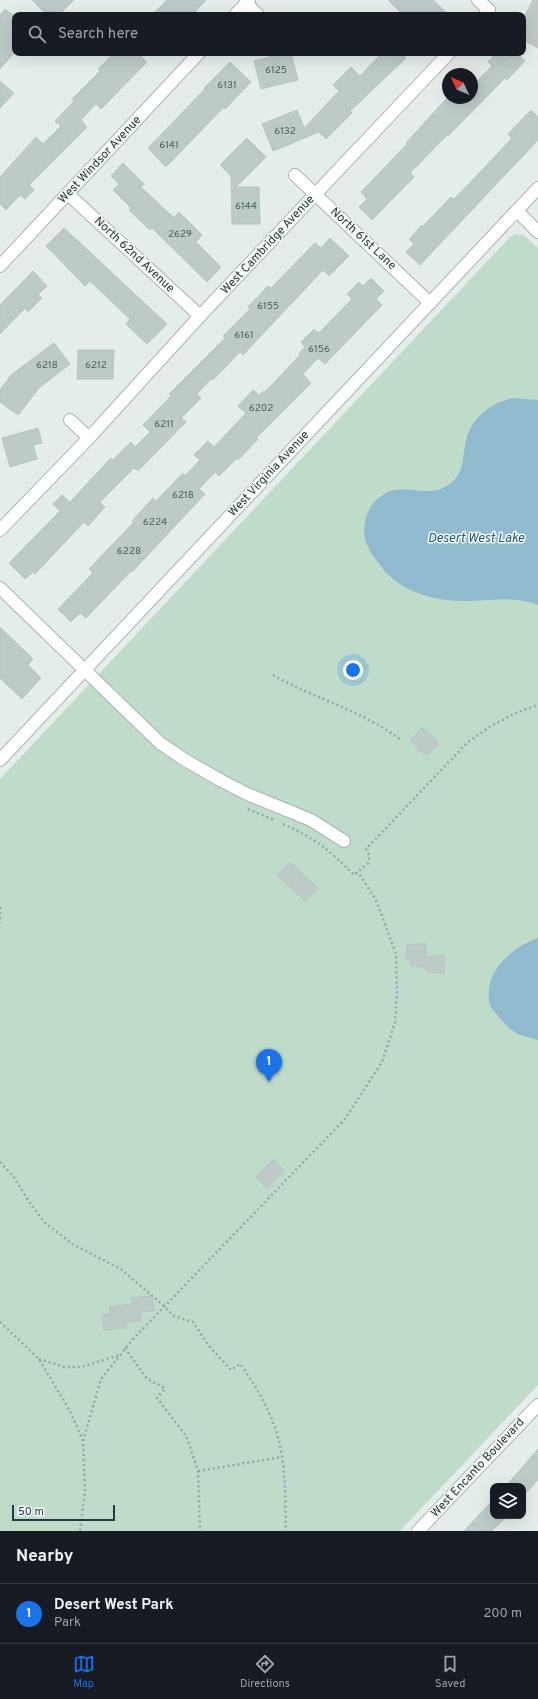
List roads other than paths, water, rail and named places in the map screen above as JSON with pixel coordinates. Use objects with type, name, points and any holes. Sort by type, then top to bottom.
[{"type":"street","points":[[478,0],[485,12]]},
{"type":"street","points":[[238,12],[247,2],[255,12]]},
{"type":"street","name":"West Windsor Avenue","points":[[0,266],[196,56]]},
{"type":"street","name":"West Cambridge Avenue","points":[[0,530],[89,438],[200,316],[446,56]]},
{"type":"street","name":"North 61st Lane","points":[[295,175],[430,303]]},
{"type":"street","name":"West Virginia Avenue","points":[[0,760],[538,188]]},
{"type":"street","name":"North 62nd Avenue","points":[[68,194],[200,316]]},
{"type":"street","points":[[517,211],[538,232]]},
{"type":"street","points":[[70,420],[89,438]]},
{"type":"street","points":[[0,588],[160,743],[185,760],[245,793],[311,820],[344,841]]},
{"type":"street","name":"West Encanto Boulevard","points":[[418,1531],[538,1404]]},
{"type":"water","name":"Desert West Lake","points":[[513,398],[538,400],[538,605],[521,600],[498,599],[459,601],[433,598],[398,583],[377,561],[365,540],[365,520],[372,505],[375,501],[390,491],[437,490],[452,482],[460,471],[465,444],[470,429],[479,416],[498,403]]},
{"type":"water","points":[[538,938],[538,1040],[520,1035],[509,1028],[491,1008],[489,993],[490,982],[501,963],[518,948]]},
{"type":"place","name":"Desert West Park","points":[[269,1082]]}]
